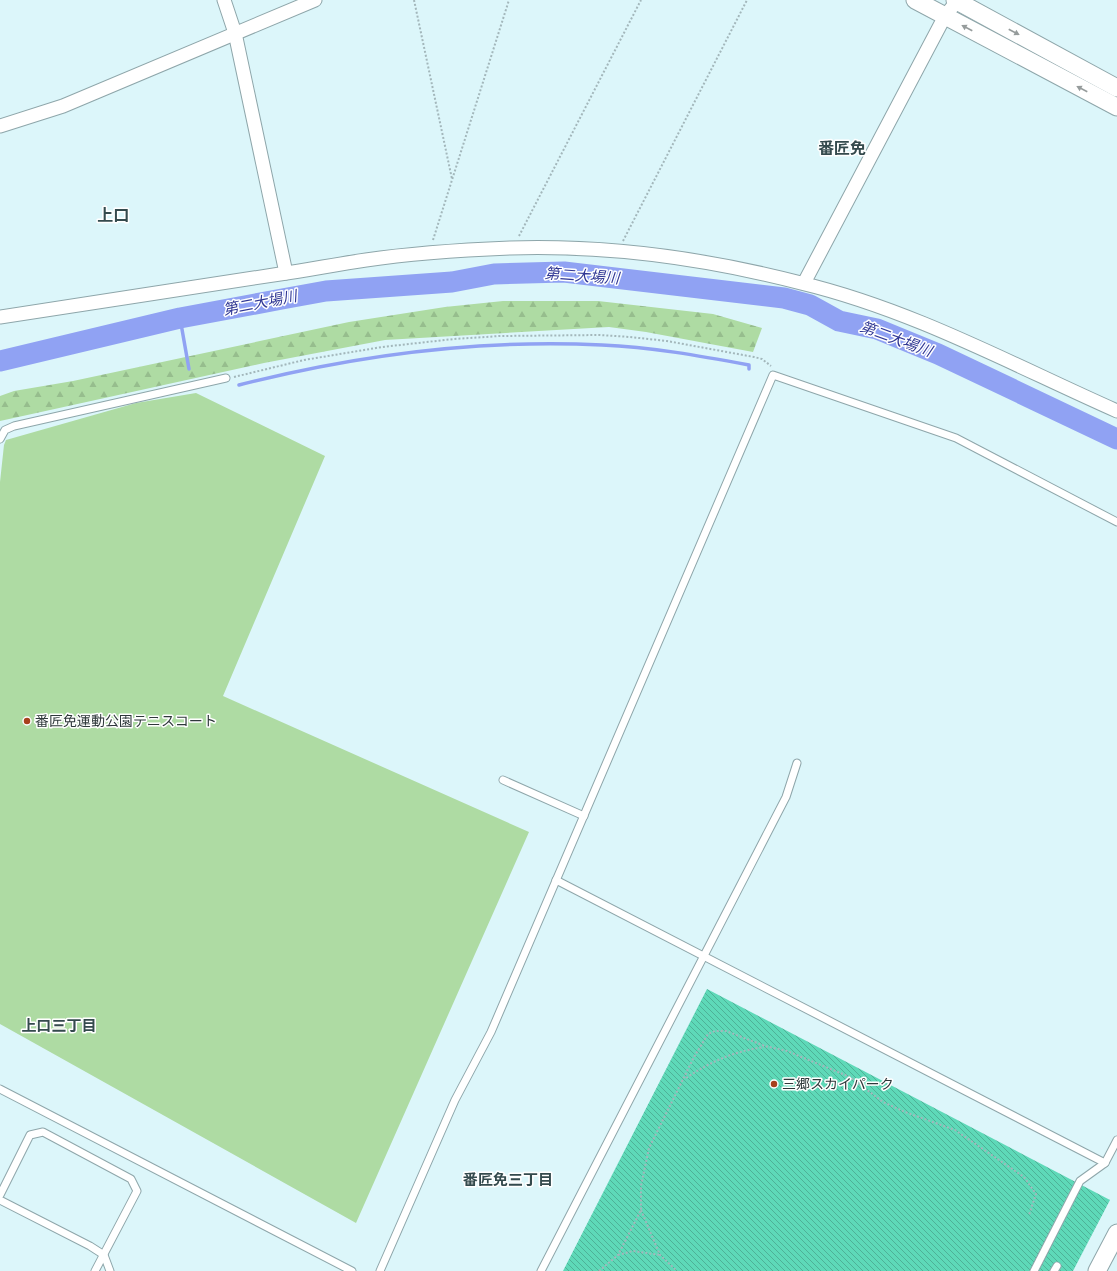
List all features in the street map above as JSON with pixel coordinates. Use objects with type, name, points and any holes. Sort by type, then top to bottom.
[{"type":"street","points":[[224,0],[235,33],[286,273]]},
{"type":"street","points":[[0,126],[62,106],[315,0]]},
{"type":"street","points":[[915,0],[1117,107]]},
{"type":"street","points":[[804,283],[945,16],[956,0],[1117,88]]},
{"type":"street","points":[[0,317],[365,260],[429,252],[513,248],[618,251],[700,262],[804,283],[903,315],[955,336],[1117,411]]},
{"type":"street","points":[[1097,1271],[1117,1233]]},
{"type":"lane","points":[[380,1271],[455,1100],[491,1032],[773,375],[956,438],[1117,522]]},
{"type":"lane","points":[[0,439],[5,430],[14,426],[226,378]]},
{"type":"lane","points":[[541,1271],[786,797],[797,762]]},
{"type":"lane","points":[[503,780],[584,816]]},
{"type":"lane","points":[[556,880],[1105,1163]]},
{"type":"lane","points":[[0,1089],[352,1271]]},
{"type":"lane","points":[[0,1195],[30,1135],[43,1132],[131,1179],[137,1191],[95,1271]]},
{"type":"lane","points":[[1034,1271],[1080,1181],[1105,1163],[1117,1140]]},
{"type":"lane","points":[[0,1200],[90,1246],[104,1255],[110,1271]]},
{"type":"path","points":[[414,0],[452,180]]},
{"type":"path","points":[[429,252],[509,0]]},
{"type":"path","points":[[513,248],[641,0]]},
{"type":"path","points":[[618,251],[747,0]]},
{"type":"path","points":[[226,378],[304,360],[382,346],[500,336],[600,335],[630,337],[682,344],[762,359],[776,370]]},
{"type":"path","points":[[677,1271],[660,1255],[641,1210],[641,1186],[649,1148],[685,1079],[694,1057],[708,1034],[715,1031],[726,1032],[765,1046],[787,1050],[850,1077],[883,1102],[904,1112],[955,1130],[1024,1177],[1036,1194],[1029,1215]]},
{"type":"path","points":[[685,1079],[705,1065],[730,1053],[765,1046]]},
{"type":"path","points":[[599,1271],[618,1255],[641,1210]]},
{"type":"path","points":[[618,1255],[633,1251],[660,1255]]},
{"type":"green space","points":[[503,301],[598,301],[713,314],[762,328],[753,352],[646,332],[609,327],[385,340],[264,363],[0,421],[0,396],[14,391],[73,381],[349,322],[445,307]]},
{"type":"green space","points":[[196,393],[325,456],[223,696],[529,832],[356,1223],[0,1024],[0,482],[4,445],[6,440],[136,403]]},
{"type":"building","name":"三郷スカイパーク","points":[[707,989],[1110,1200],[1073,1271],[563,1271]]},
{"type":"waterway","name":"第二大場川","points":[[0,361],[180,318],[326,291],[452,282],[494,274],[564,272],[784,298],[810,305],[839,321],[877,329],[938,354],[1117,439]]},
{"type":"waterway","points":[[180,318],[189,369]]},
{"type":"waterway","points":[[239,385],[283,374],[374,358],[465,347],[510,344],[602,345],[639,348],[694,355],[749,365],[749,369]]},
{"type":"place","name":"番匠免運動公園テニスコート","points":[[27,721]]},
{"type":"place","name":"三郷スカイパーク","points":[[774,1084]]},
{"type":"district","name":"番匠免","points":[[842,148]]},
{"type":"district","name":"上口","points":[[113,215]]},
{"type":"district","name":"上口三丁目","points":[[59,1026]]},
{"type":"district","name":"番匠免三丁目","points":[[508,1180]]}]
